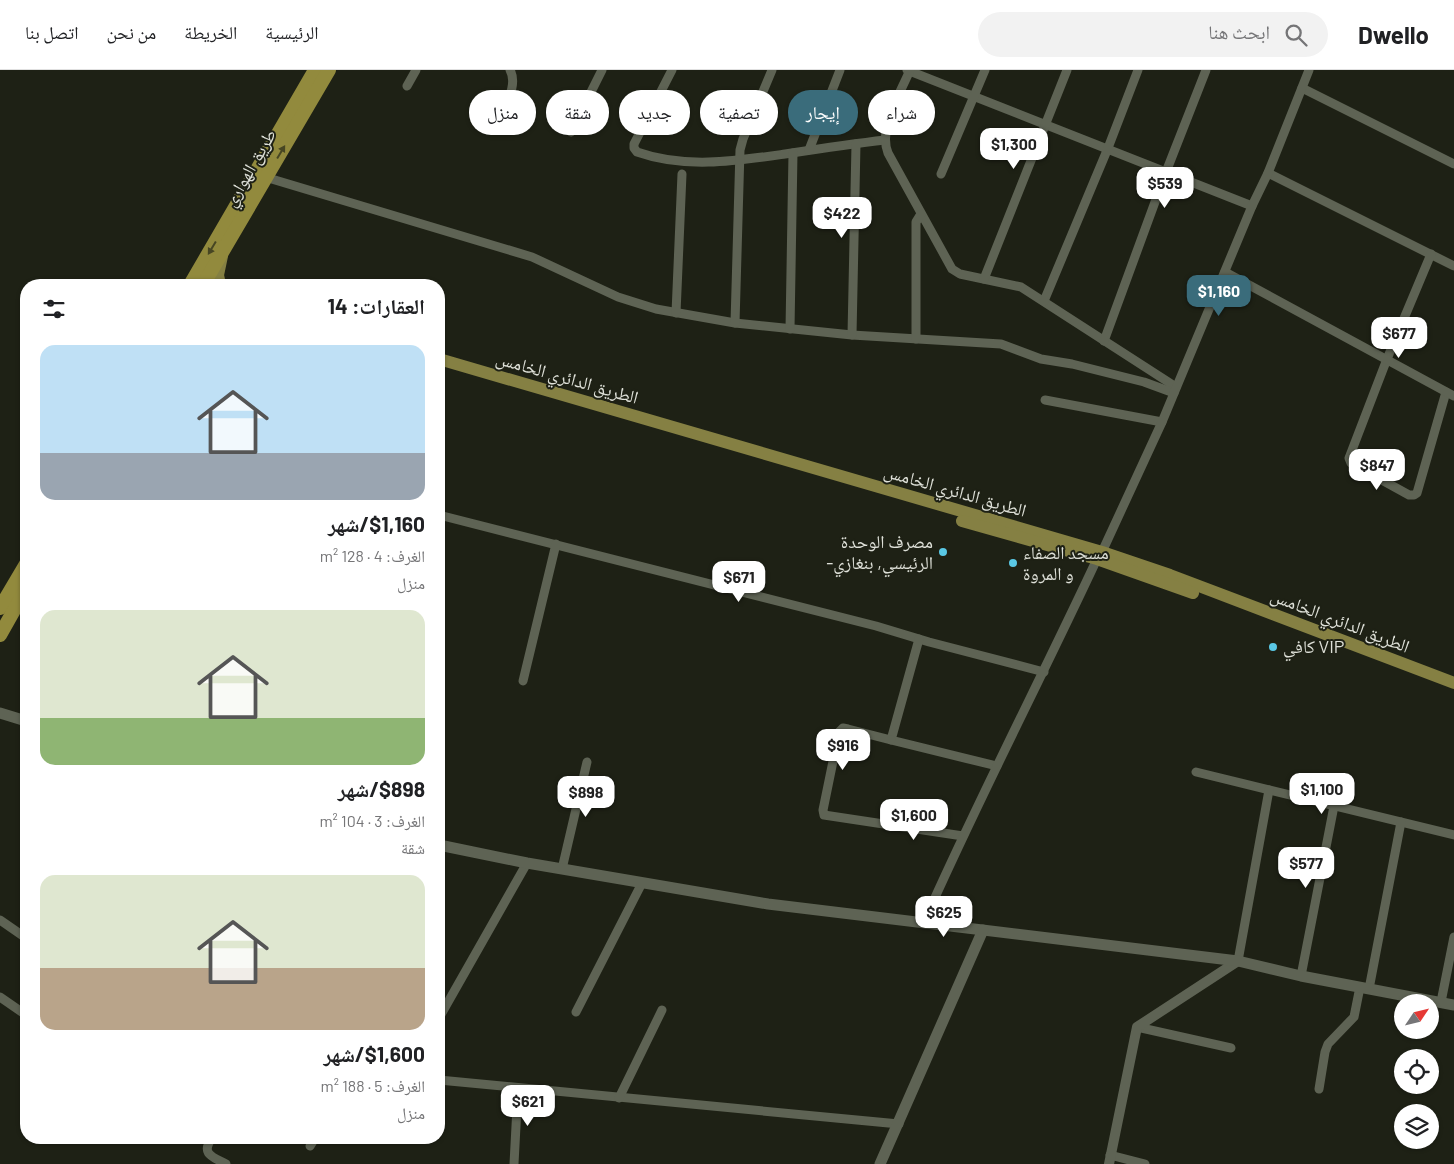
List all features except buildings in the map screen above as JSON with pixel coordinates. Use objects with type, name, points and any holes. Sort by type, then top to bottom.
[{"type":"highway","name":"طريق الهواري","points":[[193,279],[315,70]]},
{"type":"highway","name":"طريق الهواري","points":[[207,279],[329,70]]},
{"type":"highway","points":[[0,608],[20,574]]},
{"type":"highway","points":[[0,635],[20,600]]},
{"type":"main road","points":[[219,279],[224,250]]},
{"type":"main road","name":"الطريق الدائري الخامس","points":[[445,361],[560,399]]},
{"type":"main road","name":"الطريق الدائري الخامس","points":[[445,370],[560,399],[1211,590],[1454,683]]},
{"type":"main road","name":"الطريق الدائري الخامس","points":[[1099,556],[1454,691]]},
{"type":"main road","points":[[0,713],[20,719]]},
{"type":"main road","points":[[445,846],[527,863],[768,904],[1238,961],[1301,976],[1454,1005]]},
{"type":"main road","points":[[880,1164],[982,930]]},
{"type":"street","points":[[407,86],[416,70]]},
{"type":"street","points":[[510,70],[513,78],[511,90]]},
{"type":"street","points":[[592,90],[602,70]]},
{"type":"street","points":[[672,70],[634,144],[635,150],[639,153],[684,163],[740,160],[885,140]]},
{"type":"street","points":[[735,323],[740,160],[743,139],[772,70]]},
{"type":"street","points":[[809,150],[840,70]]},
{"type":"street","points":[[1175,390],[1021,287],[960,274],[952,269],[888,153],[885,140],[887,125],[909,70],[1252,206]]},
{"type":"street","points":[[941,174],[985,70]]},
{"type":"street","points":[[984,279],[1067,70]]},
{"type":"street","points":[[1044,301],[1108,148],[1138,70]]},
{"type":"street","points":[[1104,341],[1166,172],[1206,70]]},
{"type":"street","points":[[924,922],[963,836],[1044,672],[1162,422],[1252,206],[1268,173],[1309,70]]},
{"type":"street","points":[[1302,88],[1454,164]]},
{"type":"street","points":[[852,335],[856,144]]},
{"type":"street","points":[[790,329],[792,153]]},
{"type":"street","points":[[1268,173],[1454,266]]},
{"type":"street","points":[[676,313],[682,174]]},
{"type":"street","points":[[266,177],[525,254],[618,297],[656,309],[735,323],[790,329],[852,335],[1001,344],[1041,359],[1072,364],[1175,390]]},
{"type":"street","points":[[916,339],[916,222],[921,214]]},
{"type":"street","points":[[1225,272],[1387,359],[1450,394],[1417,493],[1414,496],[1351,463],[1349,458],[1387,359],[1431,254]]},
{"type":"street","points":[[1045,400],[1162,422]]},
{"type":"street","points":[[445,516],[867,624],[1044,672]]},
{"type":"street","points":[[524,681],[556,544]]},
{"type":"street","points":[[891,740],[919,639]]},
{"type":"street","points":[[963,836],[824,815],[823,810],[839,732],[843,728],[848,729],[997,766]]},
{"type":"street","points":[[562,869],[588,762]]},
{"type":"street","points":[[1196,772],[1454,835]]},
{"type":"street","points":[[1145,1164],[1109,1160],[1137,1027],[1238,961],[1269,790]]},
{"type":"street","points":[[1301,976],[1334,806]]},
{"type":"street","points":[[1319,1088],[1328,1044],[1354,1017],[1364,988],[1401,822]]},
{"type":"street","points":[[445,1007],[527,863]]},
{"type":"street","points":[[576,1012],[642,883]]},
{"type":"street","points":[[0,920],[20,934]]},
{"type":"street","points":[[1441,1002],[1454,937]]},
{"type":"street","points":[[0,997],[20,1011]]},
{"type":"street","points":[[619,1098],[662,1010]]},
{"type":"street","points":[[1137,1027],[1231,1048]]},
{"type":"street","points":[[445,1081],[899,1124]]},
{"type":"street","points":[[514,1164],[518,1088]]},
{"type":"street","points":[[208,1144],[206,1148],[207,1152],[226,1164]]},
{"type":"place","name":"مصرف الوحدة -الرئيسي, بنغازي","points":[[943,552]]},
{"type":"place","name":"مسجد الصفاء و المروة","points":[[1013,563]]},
{"type":"place","name":"كافي VIP","points":[[1273,647]]}]
